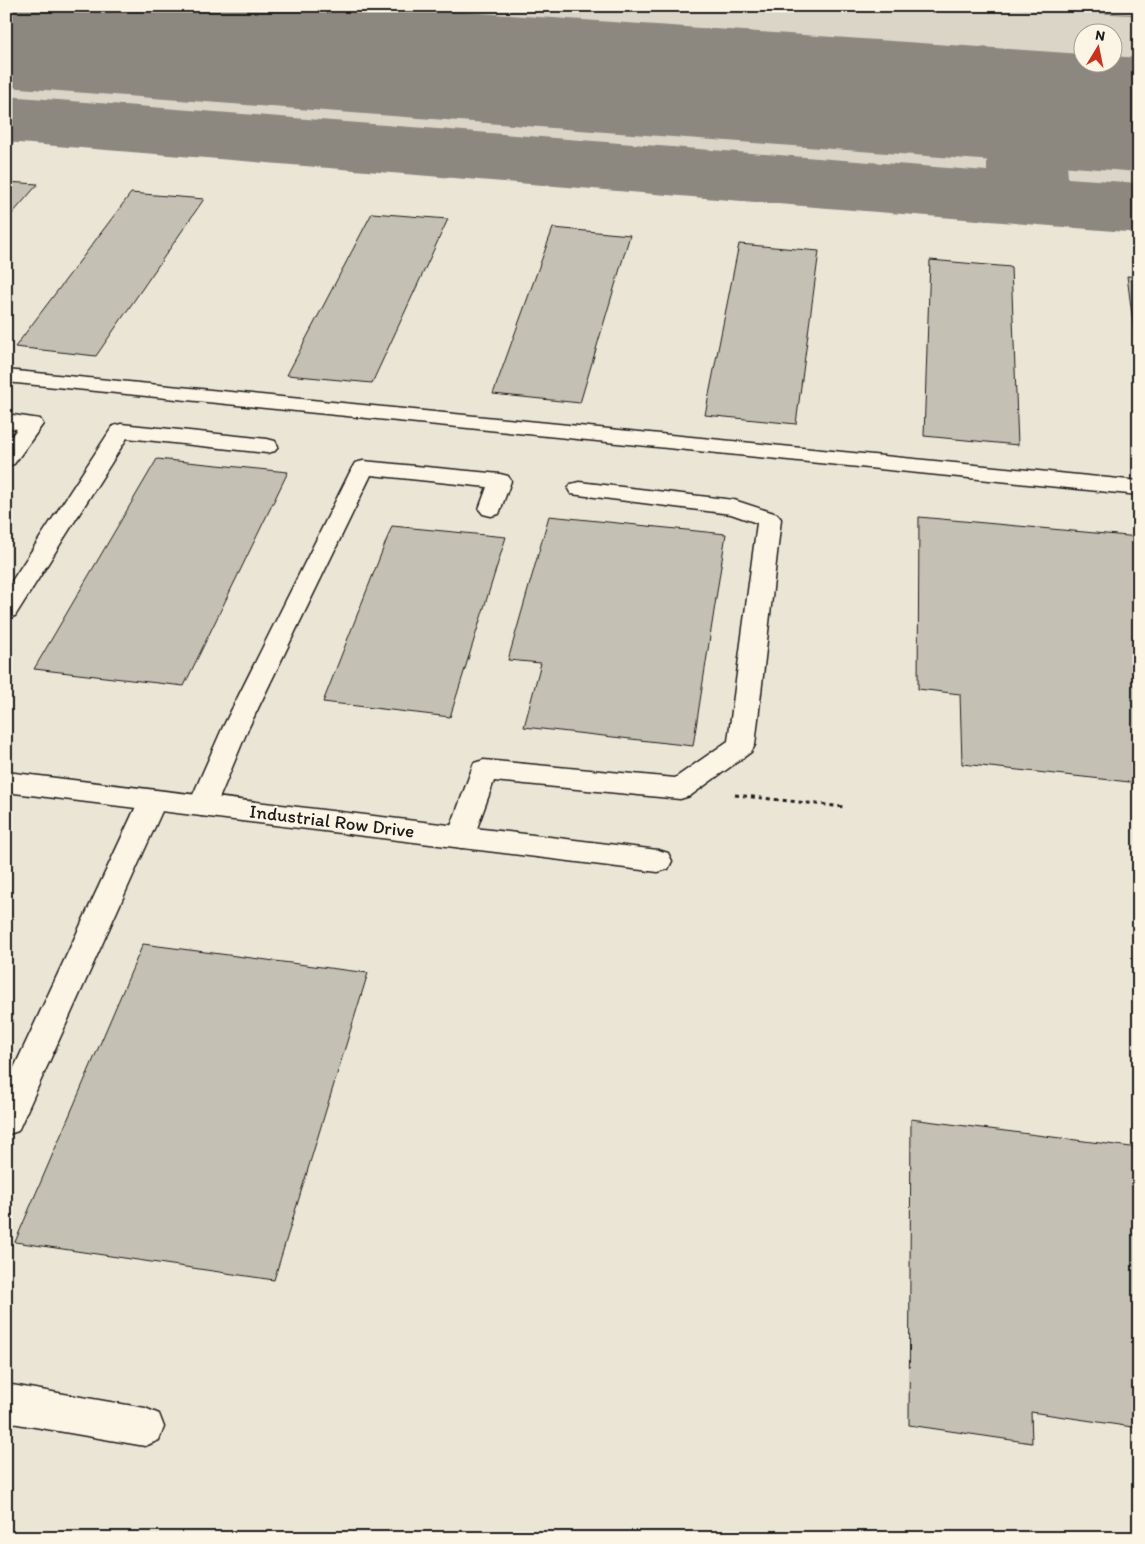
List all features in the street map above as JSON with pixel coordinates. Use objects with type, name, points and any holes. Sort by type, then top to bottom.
[{"type":"street","points":[[6,376],[1139,488]]},
{"type":"street","points":[[6,421],[32,424],[6,459]]},
{"type":"street","points":[[6,610],[121,431],[267,446]]},
{"type":"street","points":[[202,806],[235,729],[364,468],[500,482],[491,509]]},
{"type":"street","points":[[461,837],[484,770],[680,789],[740,745],[769,519],[734,507],[579,489]]},
{"type":"street","name":"Industrial Row Drive","points":[[6,782],[658,861]]},
{"type":"street","points":[[6,1121],[153,800]]},
{"type":"street","points":[[6,1403],[145,1427]]},
{"type":"path","points":[[680,789],[844,807]]},
{"type":"shaded area","points":[[6,6],[1139,6],[1139,1538],[6,1538]]},
{"type":"shaded area","points":[[6,6],[988,6],[1139,15],[1139,66],[1122,65],[1122,22],[1072,22],[1072,59],[1028,52],[787,46],[755,49],[918,64],[945,71],[1011,71],[1139,78],[1139,96],[6,16]]},
{"type":"shaded area","points":[[6,49],[998,122],[1006,140],[1008,153],[997,184],[926,183],[6,111]]},
{"type":"shaded area","points":[[1052,125],[1139,132],[1139,200],[1058,188],[1043,152]]},
{"type":"building","points":[[6,182],[38,184],[6,221]]},
{"type":"building","points":[[131,193],[204,199],[96,356],[15,347]]},
{"type":"building","points":[[372,213],[448,219],[372,383],[287,375]]},
{"type":"building","points":[[553,228],[630,235],[580,403],[493,394]]},
{"type":"building","points":[[739,244],[819,251],[796,424],[705,415]]},
{"type":"building","points":[[930,260],[1011,267],[1018,445],[924,436]]},
{"type":"building","points":[[1127,276],[1139,277],[1139,369]]},
{"type":"building","points":[[157,459],[288,472],[184,686],[34,669]]},
{"type":"building","points":[[549,516],[726,534],[693,746],[524,727],[541,663],[508,660]]},
{"type":"building","points":[[919,517],[1139,537],[1139,783],[962,764],[960,694],[918,689]]},
{"type":"building","points":[[392,526],[506,537],[450,717],[323,702]]},
{"type":"building","points":[[143,944],[368,973],[274,1280],[15,1242]]},
{"type":"building","points":[[911,1119],[1139,1148],[1139,1428],[1031,1412],[1032,1443],[909,1425]]},
{"type":"taxiway","points":[[1025,107],[1028,199]]},
{"type":"taxiway","points":[[6,119],[1028,199]]},
{"type":"taxiway","points":[[1028,199],[1139,208]]},
{"type":"runway","points":[[6,34],[1139,115]]}]
